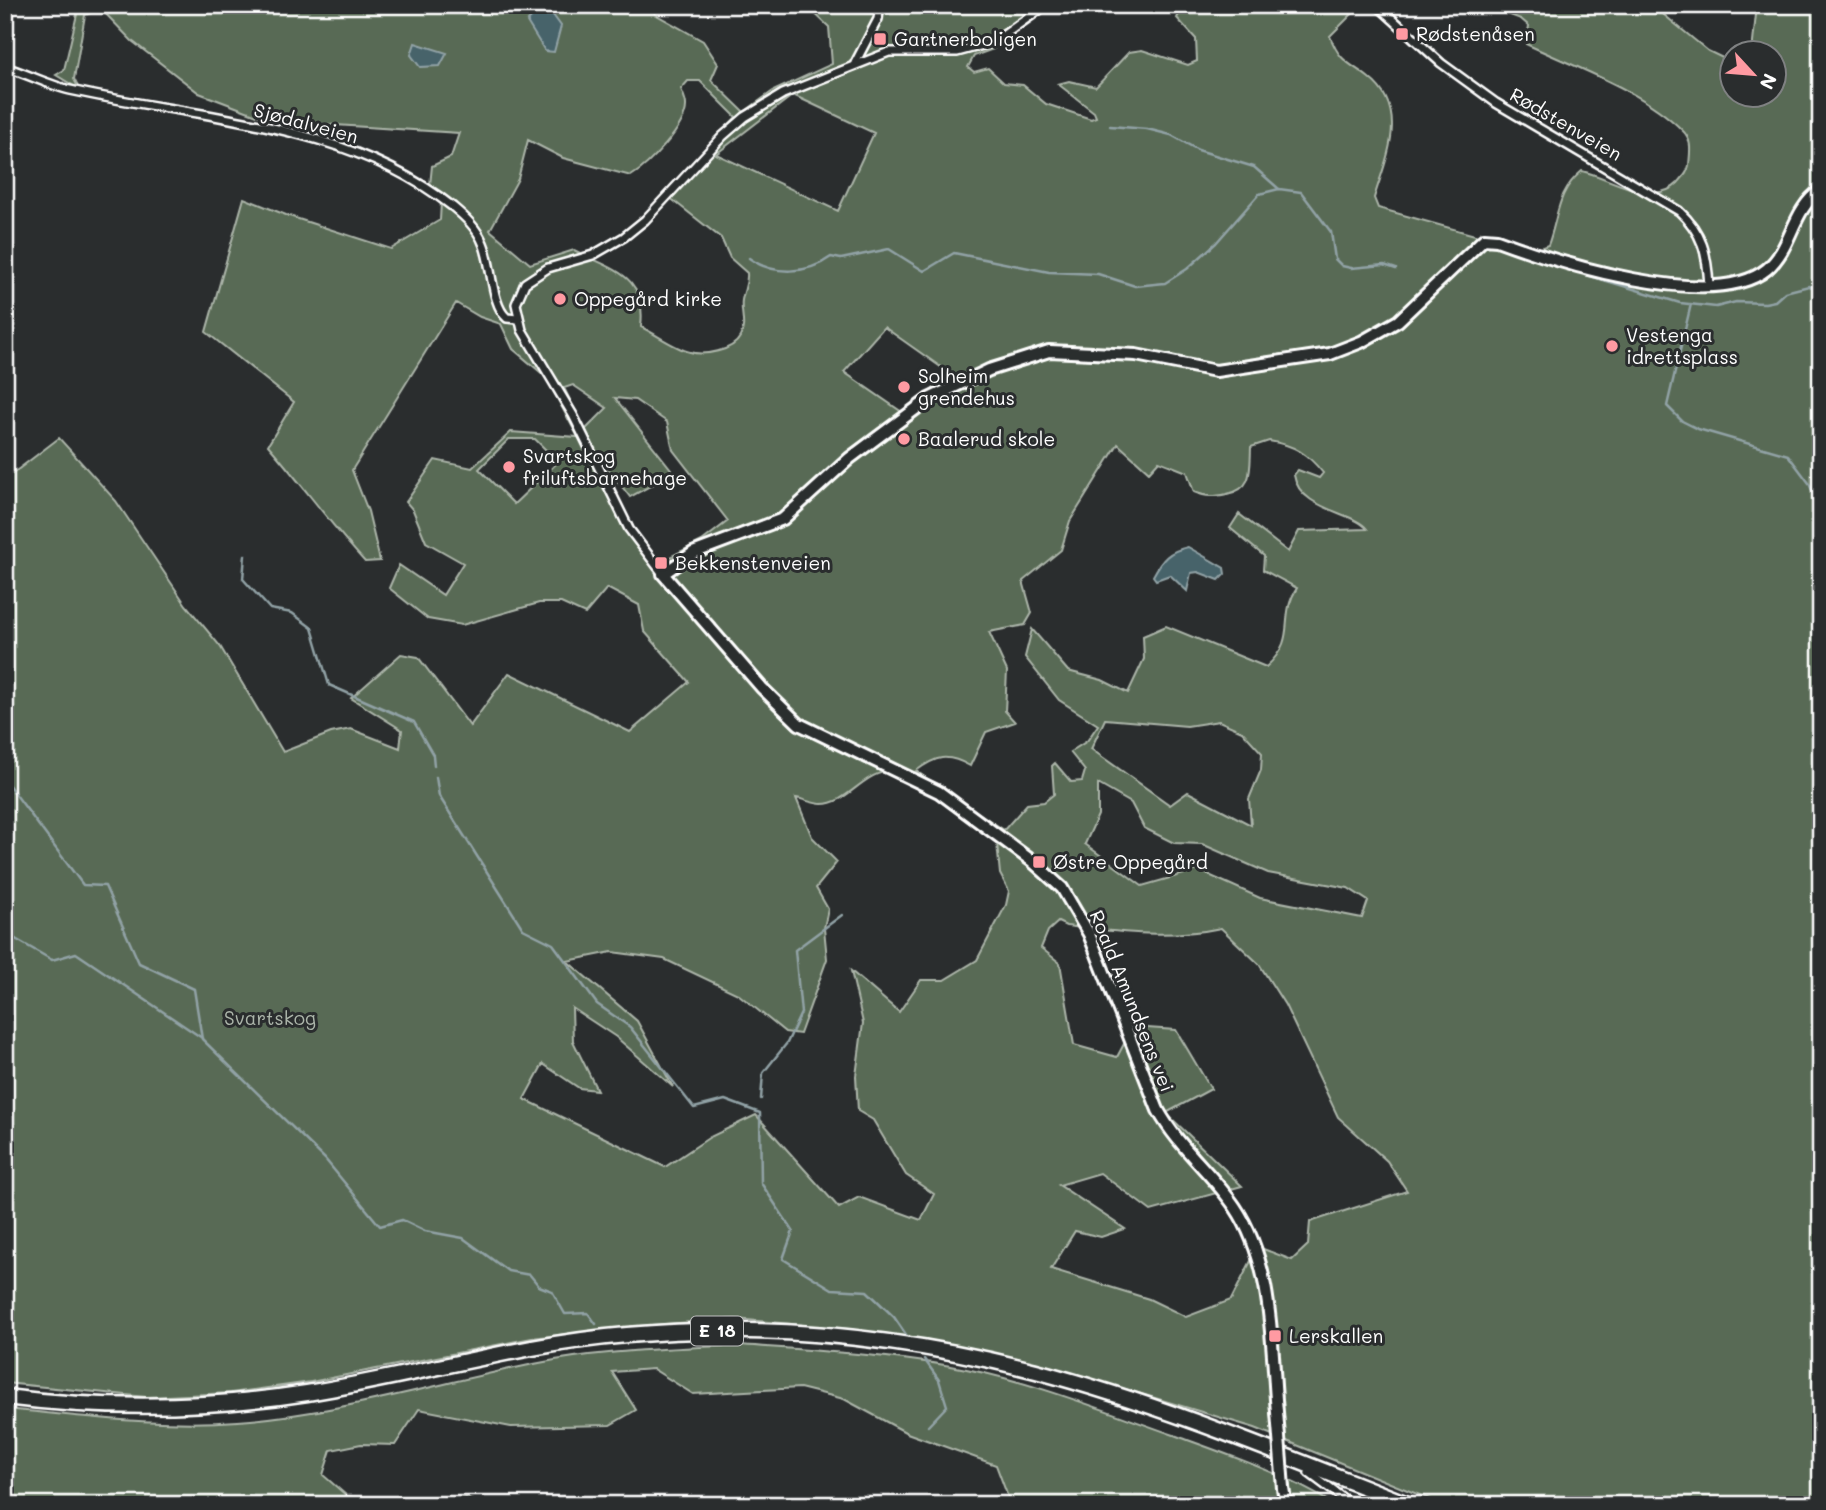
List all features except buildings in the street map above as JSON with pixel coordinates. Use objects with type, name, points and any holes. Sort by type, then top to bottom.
[{"type":"highway","name":"E 18","points":[[5,1397],[121,1407],[226,1403],[312,1392],[517,1349],[576,1340],[663,1332],[785,1332],[902,1344],[1038,1372],[1154,1408],[1410,1505]]},
{"type":"highway","name":"E 18","points":[[5,1404],[121,1414],[227,1410],[316,1398],[477,1363],[590,1346],[685,1338],[774,1339],[902,1351],[1039,1379],[1117,1402],[1391,1505]]},
{"type":"main road","points":[[663,574],[693,553],[760,530],[783,519],[850,458],[929,399],[965,380],[1026,357],[1060,351],[1136,355],[1216,372],[1330,354],[1361,342],[1398,321],[1484,239],[1497,240],[1602,275],[1709,285],[1744,282],[1770,267],[1782,252],[1802,206],[1821,190]]},
{"type":"main road","name":"Roald Amundsens vei","points":[[663,574],[762,688],[799,724],[823,739],[939,792],[1032,861],[1069,897],[1089,933],[1158,1110],[1172,1135],[1233,1204],[1250,1238],[1266,1301],[1286,1505]]},
{"type":"street","points":[[855,63],[878,19],[880,5]]},
{"type":"street","points":[[518,319],[518,295],[533,275],[583,258],[613,244],[645,220],[718,141],[745,117],[783,94],[855,63],[898,50],[944,53],[981,47],[1006,36],[1046,5]]},
{"type":"street","name":"Rødstenveien","points":[[1377,5],[1441,63],[1496,103],[1679,211],[1695,228],[1706,248],[1709,285]]},
{"type":"street","name":"Sjødalveien","points":[[5,67],[67,89],[197,112],[288,133],[382,162],[436,194],[472,225],[488,256],[500,310],[507,318],[518,319]]},
{"type":"street","name":"Roald Amundsens vei","points":[[518,319],[573,415],[628,528],[663,574]]},
{"type":"street","points":[[1310,1473],[1352,1505]]},
{"type":"green space","name":"Svartskog","points":[[74,5],[651,5],[655,14],[703,41],[718,64],[711,80],[744,112],[773,91],[832,64],[829,27],[806,5],[1053,5],[993,49],[974,56],[968,67],[974,72],[988,68],[1004,83],[1023,85],[1046,104],[1091,119],[1096,117],[1094,112],[1058,84],[1069,81],[1096,87],[1129,52],[1142,50],[1188,65],[1197,61],[1196,39],[1177,18],[1184,5],[1361,5],[1330,36],[1341,57],[1369,78],[1389,105],[1391,135],[1389,151],[1374,198],[1378,208],[1532,251],[1548,245],[1567,187],[1582,171],[1631,189],[1657,193],[1668,190],[1685,175],[1689,165],[1689,142],[1682,130],[1648,103],[1608,81],[1526,44],[1529,26],[1521,19],[1483,5],[1652,5],[1708,51],[1717,55],[1717,108],[1787,108],[1787,38],[1753,38],[1757,5],[1821,5],[1821,1505],[1444,1505],[1255,1428],[1038,1363],[850,1329],[735,1319],[637,1326],[532,1338],[311,1382],[231,1393],[146,1397],[5,1383],[5,476],[12,474],[59,438],[116,501],[186,605],[220,646],[283,752],[331,733],[351,729],[400,748],[402,730],[351,698],[401,654],[418,657],[470,726],[509,673],[630,732],[689,682],[644,631],[639,605],[607,588],[585,614],[561,603],[539,603],[462,625],[428,619],[389,588],[399,565],[443,595],[463,563],[426,542],[413,510],[406,502],[435,460],[472,468],[511,432],[578,437],[545,376],[513,349],[501,324],[480,317],[456,303],[352,470],[368,511],[380,561],[365,562],[268,445],[294,402],[206,332],[244,198],[286,215],[391,249],[440,220],[441,202],[429,195],[432,166],[451,157],[459,133],[273,121],[199,93],[132,41],[101,9],[85,15],[74,79],[79,89],[56,75],[64,70],[78,10]],"holes":[[[688,81],[700,81],[736,117],[665,194],[721,238],[730,258],[747,273],[740,337],[731,346],[710,353],[684,350],[641,327],[639,296],[633,285],[614,270],[574,250],[530,264],[490,230],[518,179],[528,140],[563,158],[631,176],[656,155],[680,124],[686,105],[681,89]],[[793,95],[874,133],[838,211],[716,154]],[[884,327],[952,375],[902,412],[844,372]],[[573,385],[607,408],[585,430],[564,388]],[[615,398],[635,400],[667,422],[673,450],[728,521],[702,541],[660,562],[633,531],[596,453],[630,497],[674,473]],[[509,439],[535,439],[558,462],[514,504],[479,469]],[[1269,441],[1299,451],[1323,473],[1319,478],[1298,470],[1294,475],[1298,487],[1316,503],[1361,523],[1367,529],[1299,531],[1288,552],[1239,514],[1230,528],[1264,556],[1263,570],[1297,588],[1288,609],[1282,646],[1266,667],[1166,626],[1143,636],[1144,659],[1128,693],[1102,680],[1068,671],[1032,629],[1025,657],[1059,700],[1098,725],[1087,741],[1070,752],[1085,771],[1082,781],[1071,782],[1055,763],[1052,766],[1054,794],[1044,802],[1027,804],[1004,830],[916,771],[942,758],[955,759],[970,766],[986,732],[1015,722],[1005,711],[1007,671],[989,632],[1025,625],[1032,613],[1023,581],[1061,550],[1070,521],[1118,444],[1149,472],[1159,461],[1187,472],[1194,492],[1206,496],[1227,494],[1242,488],[1248,478],[1251,447]],[[1105,719],[1187,726],[1219,721],[1242,731],[1262,753],[1261,770],[1249,799],[1251,825],[1188,792],[1170,805],[1091,749]],[[885,772],[928,792],[990,834],[997,843],[1000,874],[1009,891],[1006,905],[977,960],[944,980],[921,980],[899,1012],[851,971],[863,1023],[856,1076],[858,1111],[873,1120],[906,1175],[934,1194],[921,1220],[859,1197],[839,1208],[756,1115],[710,1137],[665,1167],[524,1099],[543,1064],[579,1088],[597,1090],[573,1041],[572,1008],[616,1037],[673,1087],[637,1021],[567,961],[612,952],[664,959],[738,994],[785,1032],[800,1034],[827,959],[824,928],[828,909],[816,888],[837,862],[812,837],[796,798],[819,804],[831,803]],[[1098,784],[1131,803],[1144,828],[1174,843],[1202,844],[1268,873],[1348,888],[1368,901],[1362,918],[1260,898],[1198,870],[1142,886],[1085,844],[1098,815]],[[1058,922],[1066,926],[1144,933],[1182,933],[1221,928],[1259,964],[1285,1005],[1338,1117],[1387,1161],[1407,1191],[1310,1222],[1308,1245],[1292,1260],[1258,1247],[1231,1300],[1186,1317],[1149,1299],[1051,1269],[1075,1231],[1101,1237],[1125,1229],[1059,1185],[1100,1173],[1151,1211],[1242,1186],[1166,1113],[1211,1089],[1176,1030],[1133,1027],[1117,1057],[1074,1045],[1060,963],[1041,948],[1048,931]]]},
{"type":"green space","points":[[739,1345],[872,1355],[951,1366],[1007,1379],[1092,1406],[1236,1458],[1296,1484],[1335,1505],[1011,1505],[996,1465],[907,1433],[844,1399],[800,1388],[693,1394],[653,1369],[612,1372],[636,1410],[610,1425],[511,1427],[419,1409],[395,1445],[361,1444],[331,1450],[323,1475],[347,1496],[402,1505],[67,1505],[61,1501],[52,1505],[5,1505],[5,1409],[150,1422],[238,1421],[313,1412],[559,1359]]},
{"type":"green space","points":[[466,1498],[483,1505],[402,1505]]},
{"type":"water","points":[[553,15],[561,26],[554,52],[545,51],[527,22],[533,16]]},
{"type":"water","points":[[415,43],[447,53],[440,66],[420,67],[411,55]]},
{"type":"water","points":[[1188,547],[1224,568],[1225,574],[1219,580],[1198,572],[1191,573],[1187,591],[1170,575],[1156,580],[1153,576],[1163,560],[1171,553]]},
{"type":"waterway","points":[[1110,126],[1147,129],[1171,135],[1198,150],[1254,167],[1279,189]]},
{"type":"waterway","points":[[749,258],[769,268],[790,271],[812,267],[831,257],[841,259],[889,249],[924,271],[954,253],[1049,272],[1098,274],[1135,286],[1165,283],[1187,269],[1216,243],[1259,194],[1279,189],[1301,192],[1331,232],[1335,259],[1342,266],[1351,268],[1384,265],[1396,269]]},
{"type":"waterway","points":[[1577,272],[1680,303],[1716,307],[1736,302],[1775,301],[1785,292],[1809,286],[1821,289]]},
{"type":"waterway","points":[[1691,304],[1667,406],[1682,421],[1698,429],[1788,455],[1809,483],[1821,513]]},
{"type":"waterway","points":[[245,555],[243,579],[270,609],[292,613],[312,628],[329,685],[414,722],[433,755],[434,766]]},
{"type":"waterway","points":[[436,777],[439,796],[523,929],[553,944],[597,1004],[630,1027],[694,1108],[725,1100],[760,1113],[761,1183],[793,1231],[783,1259],[832,1289],[867,1291],[894,1317],[909,1339]]},
{"type":"waterway","points":[[5,780],[83,885],[105,886],[139,963],[194,989],[202,1039],[325,1159],[380,1226],[402,1220],[425,1231],[463,1238],[508,1271],[530,1275],[539,1286],[552,1291],[565,1314],[588,1313],[596,1324]]},
{"type":"waterway","points":[[761,1099],[763,1073],[787,1043],[801,1013],[795,950],[842,915]]},
{"type":"waterway","points":[[5,933],[52,960],[76,953],[202,1038]]},
{"type":"waterway","points":[[1821,1046],[1821,1061]]},
{"type":"waterway","points":[[924,1359],[939,1380],[947,1406],[928,1426]]},
{"type":"place","name":"Rødstenåsen","points":[[1402,34]]},
{"type":"place","name":"Gartnerboligen","points":[[880,39]]},
{"type":"place","name":"Oppegård kirke","points":[[560,299]]},
{"type":"place","name":"Vestenga idrettsplass","points":[[1612,346]]},
{"type":"place","name":"Solheim grendehus","points":[[904,387]]},
{"type":"place","name":"Baalerud skole","points":[[904,439]]},
{"type":"place","name":"Svartskog friluftsbarnehage","points":[[509,467]]},
{"type":"place","name":"Bekkenstenveien","points":[[661,563]]},
{"type":"place","name":"Østre Oppegård","points":[[1039,862]]},
{"type":"place","name":"Lerskallen","points":[[1275,1336]]}]
